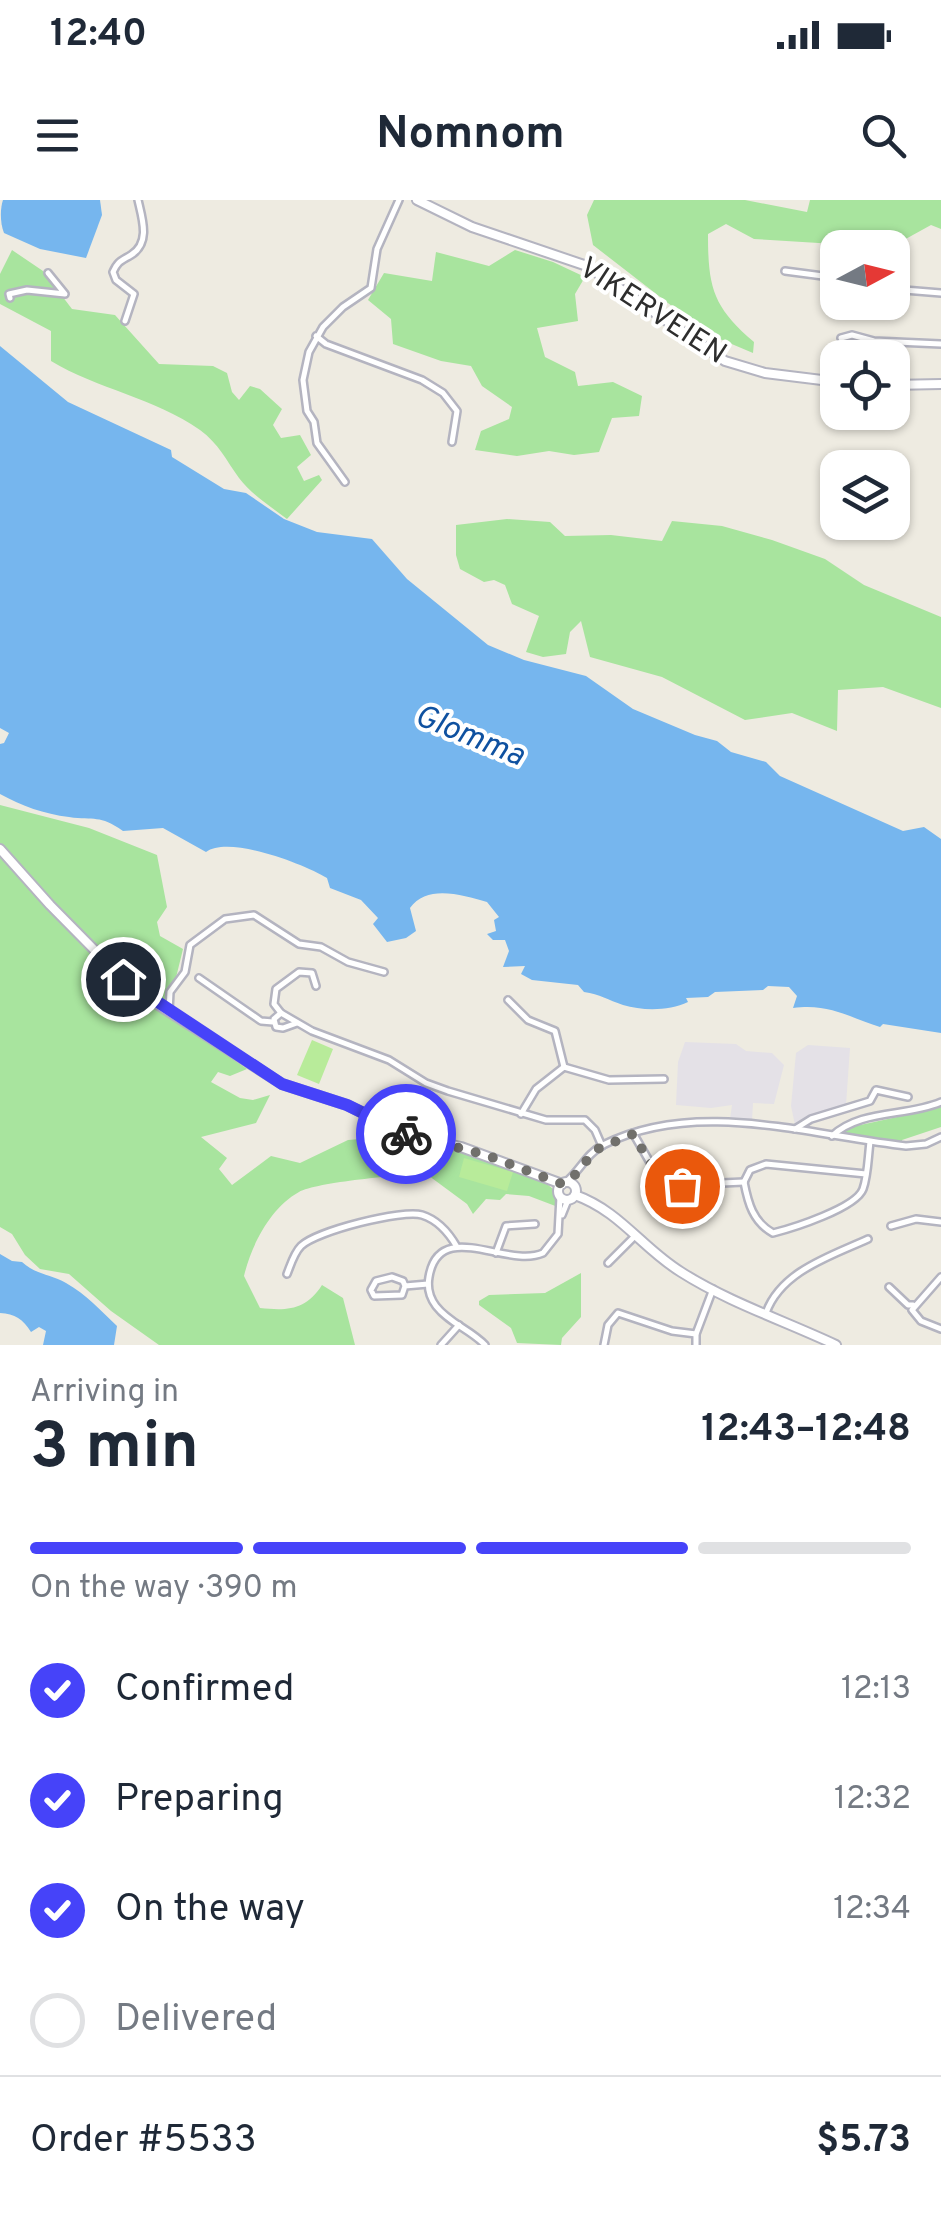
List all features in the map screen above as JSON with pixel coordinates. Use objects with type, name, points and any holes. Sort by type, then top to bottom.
[{"type":"main road","name":"VIKERVEIEN","points":[[417,200],[472,227],[587,266],[724,361],[764,372],[820,380]]},
{"type":"main road","points":[[910,385],[941,384]]},
{"type":"main road","points":[[0,849],[123,979],[293,1090],[347,1105],[408,1135],[473,1151],[546,1180],[612,1213],[673,1267],[836,1345]]},
{"type":"street","points":[[125,321],[134,294],[116,280],[113,272],[118,263],[137,252],[143,240],[138,200]]},
{"type":"street","points":[[345,482],[317,442],[314,422],[304,400],[306,367],[316,336],[329,318],[371,288],[377,250],[399,200]]},
{"type":"street","points":[[785,272],[820,276]]},
{"type":"street","points":[[10,298],[9,294],[27,290],[65,294],[48,274]]},
{"type":"street","points":[[54,280],[70,292]]},
{"type":"street","points":[[910,290],[941,293]]},
{"type":"street","points":[[841,338],[852,334],[874,341],[941,344]]},
{"type":"street","points":[[316,336],[326,344],[439,390],[457,411],[452,442]]},
{"type":"street","points":[[169,1011],[170,992],[185,972],[190,945],[228,917],[257,916],[299,944],[324,949],[348,962],[384,972]]},
{"type":"street","points":[[316,986],[316,979],[307,972],[299,972],[283,983],[273,996],[274,1004],[282,1013],[322,1036],[389,1060],[426,1083],[521,1114],[555,1121],[585,1120],[596,1130],[602,1146]]},
{"type":"street","points":[[199,978],[256,1018],[280,1028],[297,1023]]},
{"type":"street","points":[[508,1000],[528,1020],[556,1031],[564,1067]]},
{"type":"street","points":[[273,1022],[282,1013]]},
{"type":"street","points":[[564,1067],[609,1080],[664,1080]]},
{"type":"street","points":[[521,1114],[536,1088],[564,1067]]},
{"type":"street","points":[[792,1130],[811,1119],[870,1101],[876,1090],[908,1097]]},
{"type":"street","points":[[832,1136],[847,1123],[920,1110],[941,1102]]},
{"type":"street","points":[[485,1345],[435,1305],[428,1284],[432,1265],[457,1246],[526,1258],[543,1252],[556,1238],[566,1191],[589,1155],[602,1146],[633,1134],[700,1122],[916,1146],[941,1137]]},
{"type":"street","points":[[633,1134],[652,1166],[678,1185],[744,1182]]},
{"type":"street","points":[[866,1174],[766,1164],[752,1168],[744,1182],[753,1214],[773,1233],[852,1203],[862,1194],[866,1174],[870,1142]]},
{"type":"street","points":[[287,1274],[298,1249],[315,1236],[399,1214],[414,1213],[431,1219],[457,1246]]},
{"type":"street","points":[[891,1226],[916,1218],[941,1222]]},
{"type":"street","points":[[496,1253],[506,1226],[535,1224]]},
{"type":"street","points":[[608,1263],[637,1234]]},
{"type":"street","points":[[766,1313],[776,1293],[796,1276],[868,1239]]},
{"type":"street","points":[[941,1276],[913,1305],[914,1315],[921,1322],[941,1329]]},
{"type":"street","points":[[392,1278],[406,1286],[402,1295],[397,1296],[374,1296],[371,1290],[376,1281],[392,1278]]},
{"type":"street","points":[[406,1286],[428,1284]]},
{"type":"street","points":[[889,1288],[913,1305]]},
{"type":"street","points":[[696,1345],[696,1334],[713,1289]]},
{"type":"street","points":[[604,1345],[608,1325],[618,1314],[672,1331],[696,1334]]},
{"type":"street","points":[[441,1345],[459,1325]]},
{"type":"shaded area","points":[[685,1042],[736,1044],[746,1051],[772,1053],[784,1065],[774,1104],[753,1103],[752,1121],[730,1119],[732,1105],[676,1105],[678,1062]]},
{"type":"shaded area","points":[[808,1045],[850,1048],[846,1105],[795,1125],[791,1106],[796,1053]]},
{"type":"green space","points":[[594,200],[745,200],[807,212],[810,200],[941,200],[941,229],[931,225],[910,237],[910,230],[820,230],[820,243],[754,239],[726,224],[708,234],[709,269],[716,295],[721,307],[754,342],[753,353],[708,334],[593,245],[587,215]]},
{"type":"green space","points":[[12,250],[43,271],[72,309],[115,315],[159,364],[213,366],[227,373],[232,392],[239,400],[250,386],[260,389],[282,409],[273,425],[281,438],[300,435],[311,455],[297,467],[304,481],[319,475],[322,480],[287,519],[250,490],[200,430],[164,410],[51,361],[51,331],[0,304],[0,274]]},
{"type":"green space","points":[[515,250],[585,277],[575,294],[578,321],[537,328],[545,357],[575,372],[578,386],[613,382],[642,396],[639,416],[612,418],[599,452],[574,455],[549,451],[517,456],[475,450],[481,431],[509,419],[512,407],[482,386],[471,366],[441,361],[393,344],[391,319],[368,300],[384,273],[432,281],[436,252],[489,266]]},
{"type":"green space","points":[[507,519],[550,522],[565,536],[611,535],[662,541],[672,521],[722,526],[825,559],[864,585],[941,617],[941,708],[883,687],[838,690],[837,731],[792,713],[745,720],[662,677],[590,657],[581,621],[570,632],[566,654],[543,657],[526,652],[539,616],[512,604],[505,585],[494,580],[484,582],[460,569],[456,555],[456,525]]},
{"type":"green space","points":[[0,805],[89,828],[157,855],[167,907],[157,922],[160,936],[183,949],[171,998],[172,1017],[247,1069],[230,1076],[218,1072],[211,1082],[240,1098],[253,1100],[270,1095],[256,1123],[201,1137],[227,1158],[219,1169],[232,1185],[271,1156],[300,1163],[348,1140],[398,1136],[470,1151],[540,1178],[553,1189],[558,1207],[529,1196],[506,1194],[500,1200],[486,1199],[473,1214],[467,1204],[425,1173],[323,1185],[299,1192],[279,1208],[263,1229],[244,1276],[260,1308],[296,1307],[310,1300],[322,1285],[343,1298],[355,1345],[159,1345],[111,1311],[69,1274],[40,1269],[12,1234],[0,1227]]},
{"type":"green space","points":[[312,1040],[333,1049],[319,1084],[297,1075]]},
{"type":"green space","points":[[941,1105],[941,1127],[902,1140],[902,1145],[843,1136],[842,1129]]},
{"type":"green space","points":[[464,1158],[513,1172],[507,1191],[459,1177]]},
{"type":"green space","points":[[581,1273],[581,1317],[562,1338],[561,1345],[517,1343],[511,1328],[479,1305],[489,1295],[545,1293]]},
{"type":"water","points":[[3,200],[100,200],[102,215],[86,258],[40,249],[4,233]]},
{"type":"water","name":"Glomma","points":[[0,346],[68,402],[171,450],[172,457],[224,489],[246,493],[284,519],[317,532],[372,539],[407,579],[488,645],[524,660],[586,676],[633,709],[717,741],[731,752],[766,762],[780,776],[903,831],[924,827],[941,839],[941,1033],[883,1024],[880,1027],[828,1009],[793,1008],[797,996],[789,987],[715,992],[664,1008],[623,1005],[584,992],[578,985],[532,980],[521,974],[525,966],[503,967],[509,951],[505,940],[493,940],[487,934],[496,931],[494,920],[499,917],[487,902],[446,893],[426,896],[410,908],[416,931],[387,942],[373,924],[378,918],[361,900],[330,888],[327,878],[285,859],[231,847],[206,852],[163,828],[123,831],[102,820],[42,812],[0,794],[0,744],[9,733],[0,728]]},
{"type":"water","points":[[0,1254],[80,1292],[117,1326],[114,1345],[43,1345],[46,1331],[39,1327],[31,1332],[18,1318],[0,1313]]},
{"type":"way so far","points":[[406,1134],[486,1155],[562,1184],[576,1174],[595,1150],[633,1134],[652,1166],[682,1186]]},
{"type":"route","points":[[123,979],[282,1084],[347,1105],[406,1134]]}]
